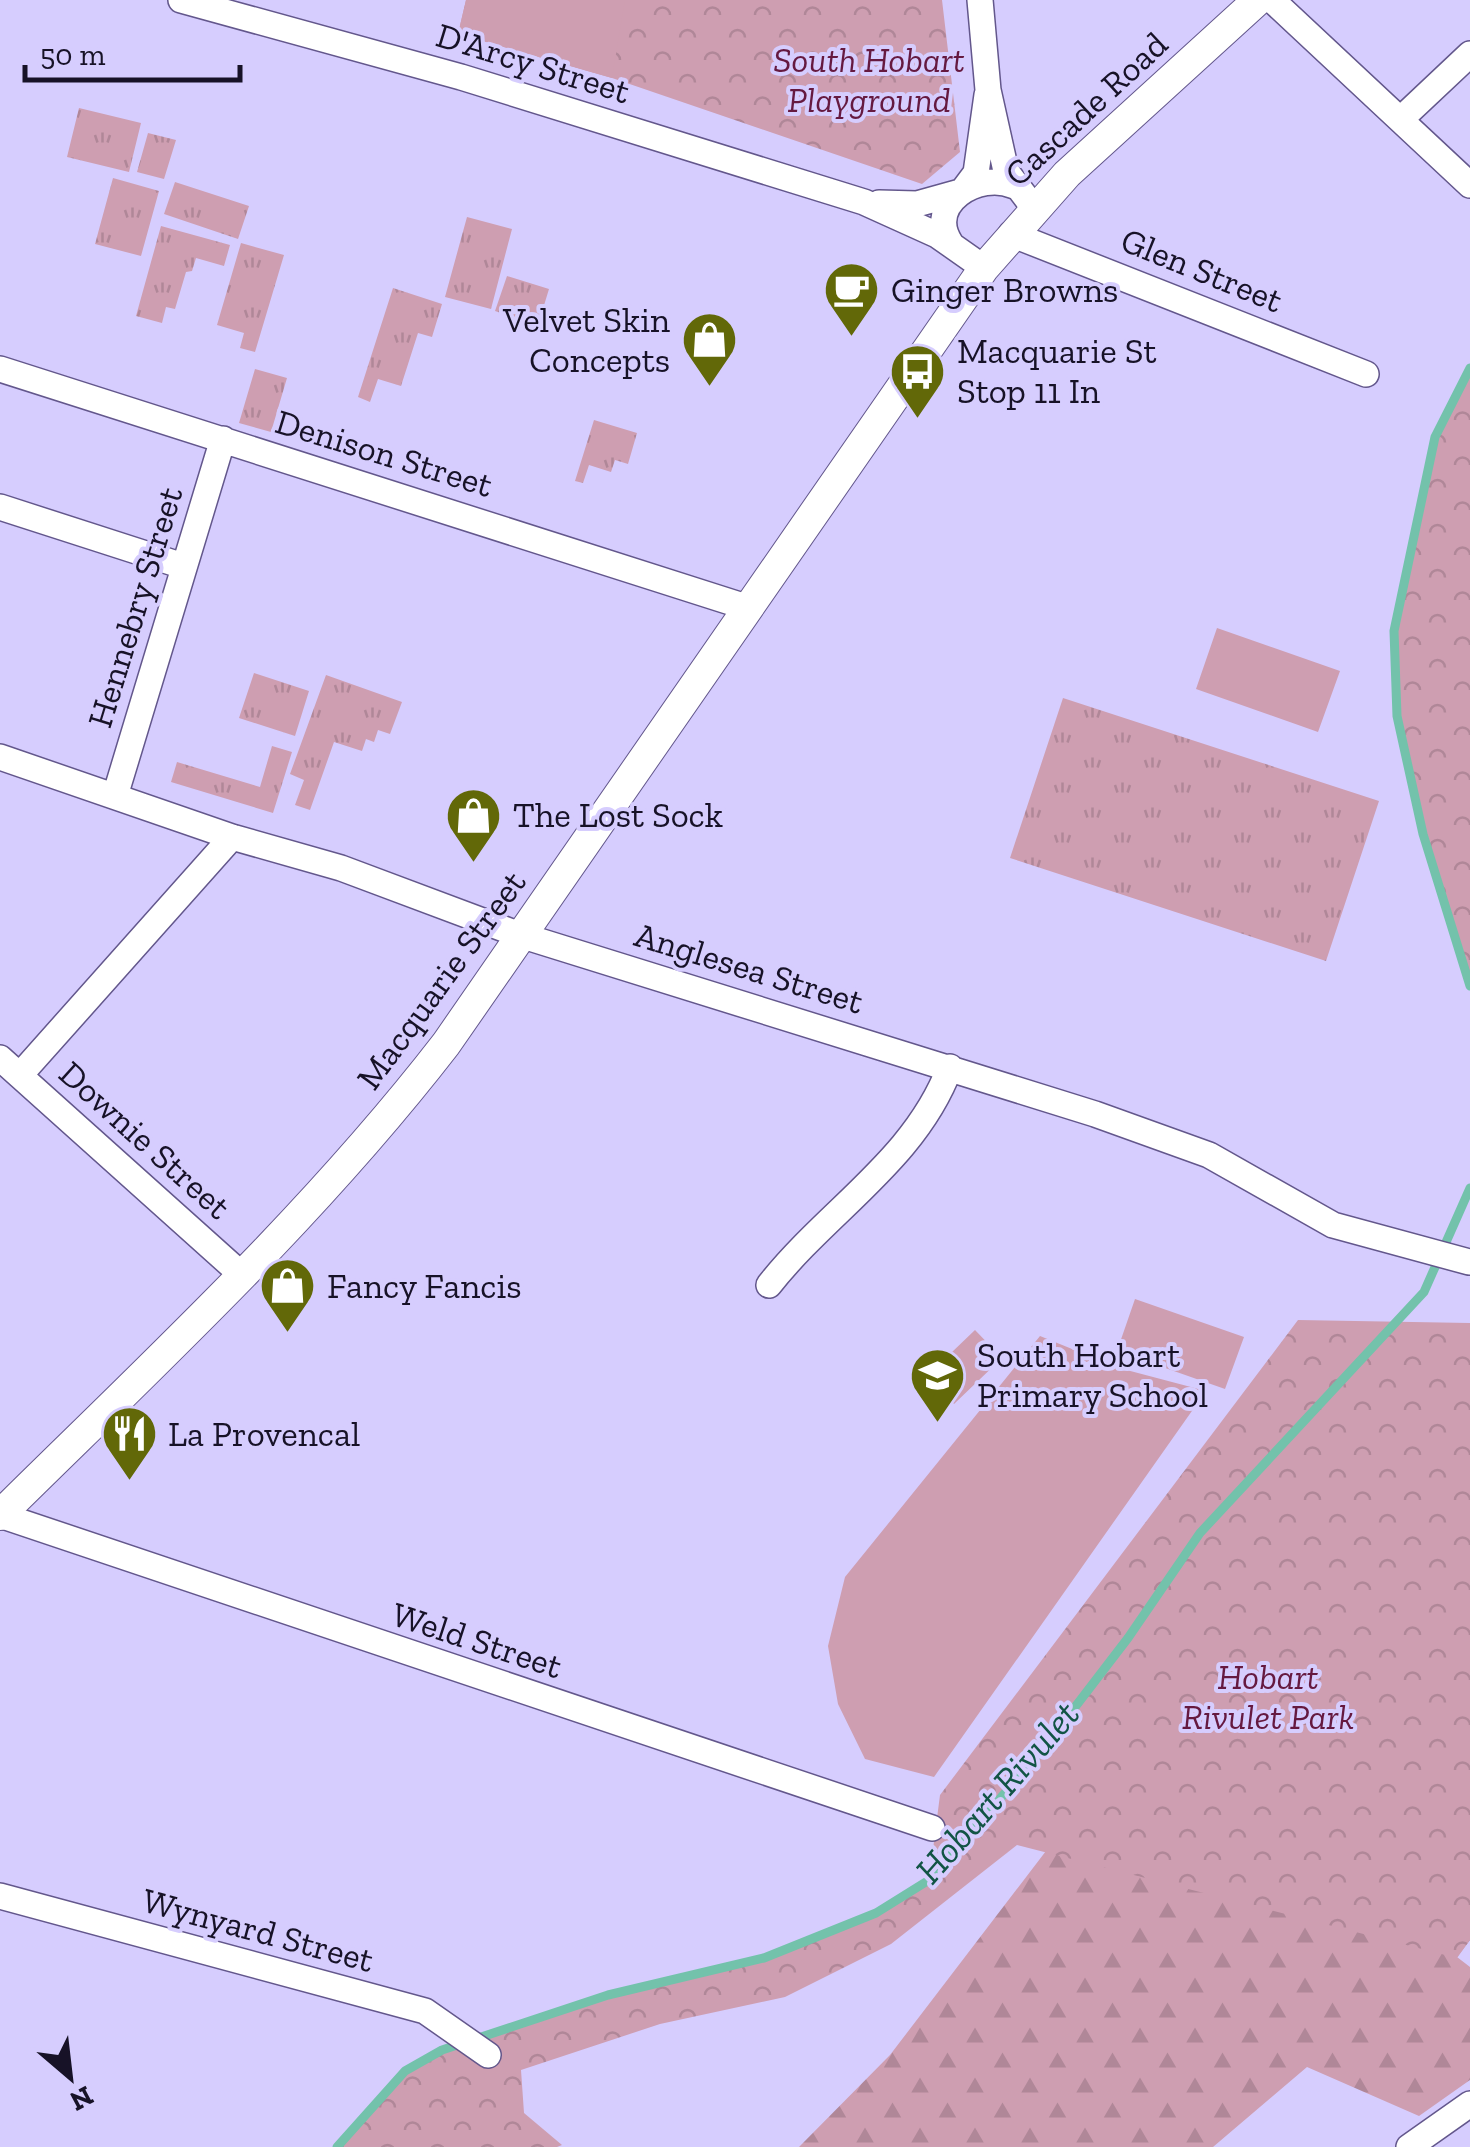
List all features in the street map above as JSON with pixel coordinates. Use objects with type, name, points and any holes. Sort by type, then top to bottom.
[{"type":"street","name":"D'Arcy Street","points":[[181,0],[461,77],[864,202],[950,244],[984,268]]},
{"type":"street","points":[[980,0],[988,90],[1006,171],[1024,197]]},
{"type":"street","name":"Cascade Road","points":[[1012,234],[1024,197],[1258,0]]},
{"type":"street","points":[[1272,0],[1470,186]]},
{"type":"street","points":[[1401,119],[1470,54]]},
{"type":"street","points":[[950,244],[945,234],[945,216],[976,173],[988,90]]},
{"type":"street","points":[[962,191],[991,181],[1024,197]]},
{"type":"street","name":"D'Arcy Street","points":[[864,202],[917,204],[962,191]]},
{"type":"street","name":"Macquarie Street","points":[[0,1515],[242,1275],[386,1122],[984,268],[1012,234]]},
{"type":"street","name":"Glen Street","points":[[1012,234],[1366,374]]},
{"type":"street","name":"Denison Street","points":[[0,369],[746,607]]},
{"type":"street","name":"Hennebry Street","points":[[115,796],[223,439]]},
{"type":"street","points":[[0,507],[183,566]]},
{"type":"street","name":"Anglesea Street","points":[[0,757],[232,837],[341,868],[520,935],[950,1067],[1209,1155],[1334,1225],[1469,1262]]},
{"type":"street","points":[[20,1075],[232,837]]},
{"type":"street","name":"Downie Street","points":[[0,1058],[242,1275]]},
{"type":"street","points":[[769,1285],[905,1148],[937,1102],[950,1067]]},
{"type":"street","name":"Weld Street","points":[[0,1515],[932,1828]]},
{"type":"street","name":"Wynyard Street","points":[[0,1896],[425,2011],[488,2055]]},
{"type":"street","points":[[1409,2147],[1470,2104]]},
{"type":"green space","name":"South Hobart Playground","points":[[466,0],[942,0],[960,152],[922,184],[612,78],[458,34]]},
{"type":"green space","points":[[466,0],[625,0],[612,78],[458,34]]},
{"type":"green space","points":[[79,108],[141,123],[129,172],[67,157]]},
{"type":"green space","points":[[148,133],[176,140],[164,179],[137,172]]},
{"type":"green space","points":[[113,178],[159,191],[141,256],[95,244]]},
{"type":"green space","points":[[175,182],[249,206],[238,239],[164,214]]},
{"type":"green space","points":[[467,217],[512,229],[491,309],[445,297]]},
{"type":"green space","points":[[161,226],[230,245],[224,266],[196,258],[192,271],[186,272],[175,309],[166,307],[162,323],[136,316]]},
{"type":"green space","points":[[241,243],[284,255],[255,352],[240,348],[244,333],[217,325]]},
{"type":"green space","points":[[507,276],[549,289],[538,325],[495,311]]},
{"type":"green space","points":[[393,288],[442,304],[432,337],[418,333],[401,386],[378,379],[370,402],[358,397]]},
{"type":"green space","points":[[1470,368],[1470,986],[1423,834],[1397,716],[1394,631],[1435,437]]},
{"type":"green space","points":[[255,369],[287,378],[271,432],[239,423]]},
{"type":"green space","points":[[594,420],[637,433],[628,464],[615,460],[611,472],[589,465],[583,483],[575,481]]},
{"type":"green space","points":[[1217,628],[1340,671],[1318,732],[1196,689]]},
{"type":"green space","points":[[254,673],[309,691],[295,736],[239,718]]},
{"type":"green space","points":[[326,675],[402,702],[390,734],[378,730],[374,742],[366,739],[362,751],[334,742],[310,810],[295,805],[304,780],[290,774]]},
{"type":"green space","points":[[1063,698],[1379,801],[1326,961],[1010,858]]},
{"type":"green space","points":[[272,746],[292,752],[273,813],[171,782],[177,762],[260,787]]},
{"type":"green space","points":[[1135,1299],[1244,1337],[1225,1389],[1117,1351]]},
{"type":"green space","name":"Hobart Rivulet Park","points":[[1298,1320],[1470,1323],[1470,1940],[1457,1958],[1017,1845],[891,1944],[785,1997],[660,2024],[521,2070],[524,2113],[562,2145],[337,2147],[399,2076],[435,2053],[574,2006],[780,1949],[880,1908],[929,1880],[940,1795]]},
{"type":"green space","points":[[975,1330],[1002,1358],[954,1404],[927,1376]]},
{"type":"green space","points":[[1040,1336],[1119,1368],[1206,1391],[934,1777],[865,1759],[838,1704],[828,1646],[845,1577]]},
{"type":"green space","points":[[1091,1792],[1470,1940],[1457,1957],[1470,1967],[1470,2080],[1419,2116],[1307,2067],[1213,2147],[799,2147],[890,2055]]},
{"type":"waterway","name":"Hobart Rivulet","points":[[1470,368],[1435,437],[1394,631],[1397,716],[1423,834],[1470,986]]},
{"type":"waterway","name":"Hobart Rivulet","points":[[337,2147],[405,2071],[442,2050],[608,1995],[764,1958],[876,1913],[929,1880],[1039,1754],[1128,1638],[1200,1533],[1424,1292],[1470,1188]]},
{"type":"place","name":"Ginger Browns","points":[[852,339]]},
{"type":"place","name":"Velvet Skin Concepts","points":[[709,389]]},
{"type":"place","name":"Macquarie St Stop 11 In","points":[[918,420]]},
{"type":"place","name":"The Lost Sock","points":[[474,864]]},
{"type":"place","name":"Fancy Fancis","points":[[288,1335]]},
{"type":"place","name":"South Hobart Primary School","points":[[938,1424]]},
{"type":"place","name":"La Provencal","points":[[129,1483]]}]
